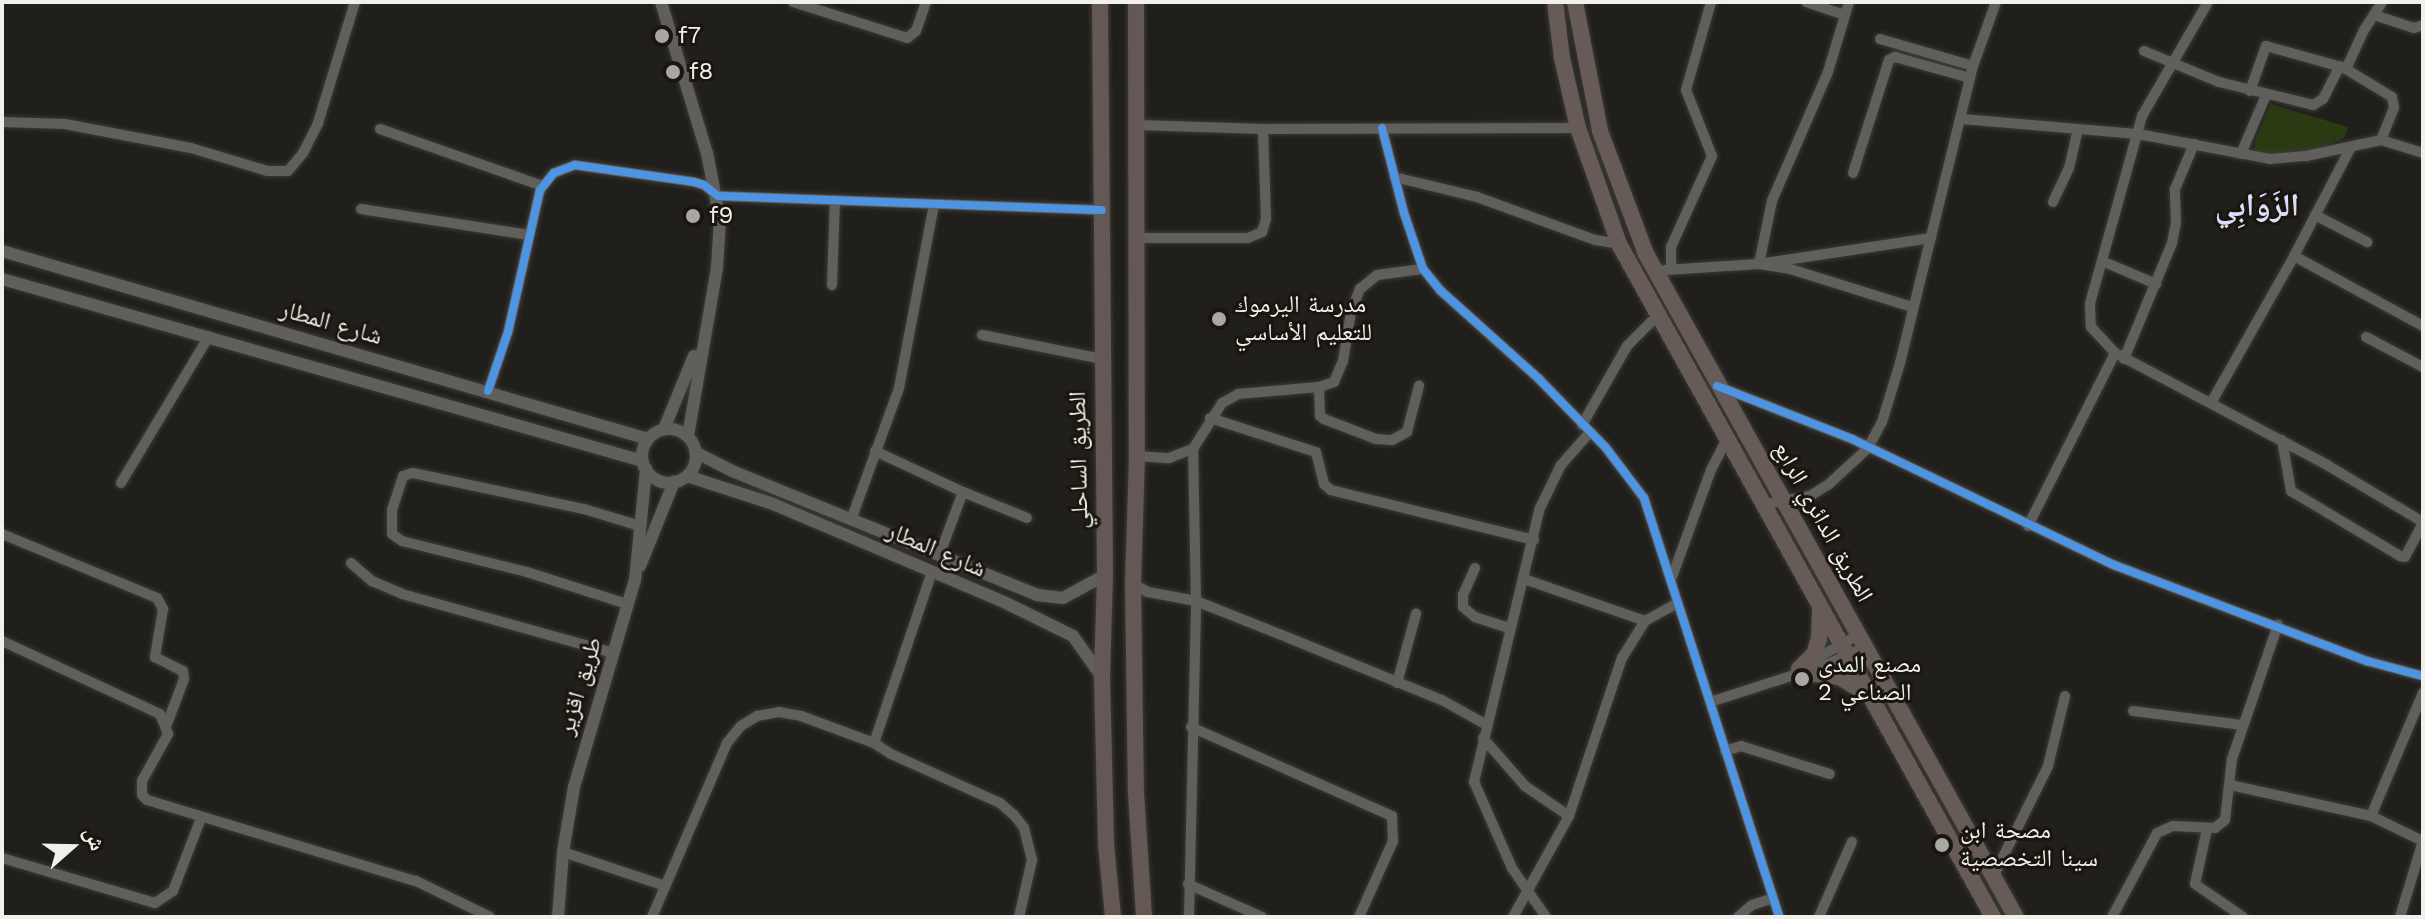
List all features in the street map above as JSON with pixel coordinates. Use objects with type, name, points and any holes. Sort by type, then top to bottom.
[{"type":"highway","name":"الطريق الساحلي","points":[[1100,2],[1105,575],[1102,678],[1106,844],[1113,917]]},
{"type":"highway","points":[[1136,2],[1137,456],[1133,584],[1136,793],[1144,917]]},
{"type":"main road","name":"الطريق الدائري الرابع","points":[[1555,2],[1562,58],[1578,128],[1619,244],[1993,917]]},
{"type":"main road","name":"الطريق الدائري الرابع","points":[[1575,2],[1600,131],[1635,230],[1664,271],[1717,386],[1785,501],[2016,917]]},
{"type":"main road","points":[[1797,671],[1814,654],[1819,639],[1820,607]]},
{"type":"main road","points":[[1797,671],[1839,677],[1868,695]]},
{"type":"street","points":[[2,122],[65,124],[198,149],[267,171],[288,171],[303,153],[318,123],[355,2]]},
{"type":"street","points":[[661,2],[718,196],[718,254],[688,436],[695,452],[694,465],[687,476],[674,482],[659,480],[644,465],[648,439],[664,429],[703,334]]},
{"type":"street","points":[[793,2],[907,38],[916,31],[926,2]]},
{"type":"street","points":[[1711,2],[1686,90],[1712,156],[1671,247],[1664,271],[1759,264],[1931,238]]},
{"type":"street","points":[[1806,2],[1845,15]]},
{"type":"street","points":[[1759,264],[1772,201],[1828,72],[1849,2]]},
{"type":"street","points":[[1766,504],[1810,496],[1829,484],[1868,448],[1892,392],[1973,66],[1996,2]]},
{"type":"street","points":[[2208,2],[2174,66],[2149,101],[2102,261],[2090,318],[2095,335],[2120,356],[2282,440],[2423,523],[2405,557],[2291,491],[2282,440]]},
{"type":"street","points":[[2144,51],[2174,66],[2250,91],[2318,103],[2382,2]]},
{"type":"street","points":[[2374,15],[2414,28],[2423,25]]},
{"type":"street","points":[[1880,39],[1973,66]]},
{"type":"street","points":[[2250,91],[2266,46],[2343,68],[2392,97],[2394,108],[2381,140]]},
{"type":"street","points":[[1853,173],[1889,60],[1895,57],[1970,78]]},
{"type":"street","points":[[2241,154],[2266,95]]},
{"type":"street","points":[[1962,119],[2138,134],[2241,154],[2288,158],[2381,140],[2423,153]]},
{"type":"street","points":[[1137,125],[1263,129],[1578,128]]},
{"type":"street","points":[[1382,128],[1423,269],[1441,291],[1539,379],[1586,428],[1644,498],[1779,917]]},
{"type":"street","points":[[380,129],[543,186]]},
{"type":"street","points":[[1136,238],[1248,238],[1262,232],[1266,219],[1263,129]]},
{"type":"street","points":[[2053,202],[2069,168],[2078,129]]},
{"type":"street","points":[[2028,526],[2156,284],[2172,243],[2176,223],[2175,189],[2194,144]]},
{"type":"street","points":[[2211,403],[2351,147]]},
{"type":"street","points":[[488,391],[508,332],[543,186],[554,173],[584,165],[694,182],[704,185],[718,196],[1102,210]]},
{"type":"street","points":[[1394,177],[1477,197],[1595,240],[1619,244]]},
{"type":"street","points":[[832,285],[835,200]]},
{"type":"street","points":[[851,520],[899,388],[934,204]]},
{"type":"street","points":[[361,209],[529,235]]},
{"type":"street","points":[[2315,215],[2367,242]]},
{"type":"street","name":"شارع المطار","points":[[2,251],[648,439]]},
{"type":"street","points":[[2294,256],[2423,326]]},
{"type":"street","points":[[2102,261],[2156,284]]},
{"type":"street","points":[[1759,264],[1790,269],[1912,307]]},
{"type":"street","points":[[1189,917],[1196,601],[1193,449],[1222,403],[1238,394],[1319,387],[1334,382],[1340,373],[1354,300],[1367,281],[1392,271],[1423,269]]},
{"type":"street","name":"شارع المطار","points":[[2,279],[209,336],[644,465]]},
{"type":"street","points":[[156,321],[163,297]]},
{"type":"street","points":[[1546,917],[1526,889],[1477,796],[1474,782],[1509,628],[1547,488],[1586,428],[1627,346],[1657,316]]},
{"type":"street","points":[[982,335],[1102,359]]},
{"type":"street","points":[[121,483],[209,336]]},
{"type":"street","points":[[2366,337],[2423,367]]},
{"type":"street","points":[[1319,387],[1320,416],[1324,419],[1376,439],[1392,440],[1407,432],[1419,386]]},
{"type":"street","points":[[1717,386],[1808,419],[2114,565],[2367,661],[2423,676]]},
{"type":"street","points":[[1210,418],[1316,452],[1324,484],[1331,490],[1534,540]]},
{"type":"street","points":[[664,429],[677,430],[688,436]]},
{"type":"street","points":[[1671,578],[1727,438]]},
{"type":"street","points":[[1137,456],[1169,458],[1193,449]]},
{"type":"street","points":[[875,451],[1027,518]]},
{"type":"street","name":"شارع المطار","points":[[695,452],[732,471],[1038,595],[1063,598],[1105,575]]},
{"type":"street","name":"طريق اقزير","points":[[558,917],[563,852],[577,773],[635,580],[644,465]]},
{"type":"street","points":[[627,604],[527,572],[402,541],[392,534],[392,510],[403,476],[413,473],[584,509],[640,526]]},
{"type":"street","name":"شارع المطار","points":[[687,476],[773,504],[1004,602],[1073,636],[1102,678]]},
{"type":"street","points":[[635,580],[674,482]]},
{"type":"street","points":[[939,556],[963,492]]},
{"type":"street","points":[[2,534],[157,598],[163,609],[156,660],[183,671],[184,679],[167,724],[166,741],[144,775],[142,795],[147,800],[416,881],[490,917]]},
{"type":"street","points":[[351,563],[372,581],[402,594],[614,653]]},
{"type":"street","points":[[1475,568],[1463,595],[1463,607],[1475,617],[1509,628]]},
{"type":"street","points":[[874,743],[932,572]]},
{"type":"street","points":[[1524,579],[1645,621]]},
{"type":"street","points":[[1004,602],[1011,584]]},
{"type":"street","points":[[1133,584],[1148,592],[1196,601],[1442,700],[1487,725]]},
{"type":"street","points":[[1513,917],[1569,816],[1622,658],[1645,621],[1677,603]]},
{"type":"street","points":[[1397,683],[1416,614]]},
{"type":"street","points":[[2112,917],[2157,833],[2173,826],[2215,828],[2225,820],[2232,759],[2278,625]]},
{"type":"street","points":[[2,641],[152,710],[167,724]]},
{"type":"street","points":[[1710,702],[1797,671],[1862,641]]},
{"type":"street","points":[[2371,816],[2423,693]]},
{"type":"street","points":[[1993,877],[2048,766],[2065,696]]},
{"type":"street","points":[[2133,711],[2242,725]]},
{"type":"street","points":[[652,917],[717,759],[741,726],[757,716],[779,712],[801,716],[874,743],[1000,803],[1024,828],[1032,860],[1019,917]]},
{"type":"street","points":[[1191,727],[1392,816],[1393,841],[1359,917]]},
{"type":"street","points":[[1483,738],[1525,786],[1569,816]]},
{"type":"street","points":[[1725,751],[1741,746],[1830,774]]},
{"type":"street","points":[[2230,785],[2371,816],[2423,841],[2400,917]]},
{"type":"street","points":[[2,858],[155,903],[173,891],[201,818]]},
{"type":"street","points":[[2207,829],[2195,884],[2243,917]]},
{"type":"street","points":[[1819,917],[1852,842]]},
{"type":"street","points":[[563,852],[665,886]]},
{"type":"street","points":[[1188,884],[1262,917]]},
{"type":"street","points":[[1738,917],[1752,905],[1773,898]]},
{"type":"green space","points":[[2271,104],[2348,127],[2344,138],[2308,153],[2273,156],[2255,151],[2255,141]]},
{"type":"cycle path","points":[[1382,128],[1404,213],[1423,269],[1441,291],[1539,379],[1606,448],[1644,498],[1779,917]]},
{"type":"cycle path","points":[[488,391],[508,332],[540,190],[554,173],[575,165],[694,182],[704,185],[718,196],[1102,210]]},
{"type":"cycle path","points":[[1717,386],[1852,439],[2114,565],[2367,661],[2423,676]]},
{"type":"place","name":"f7","points":[[662,36]]},
{"type":"place","name":"f8","points":[[673,72]]},
{"type":"place","name":"f9","points":[[693,216]]},
{"type":"place","name":"مدرسة اليرموك للتعليم الأساسي","points":[[1219,319]]},
{"type":"place","name":"مصنع المدى الصناعي 2","points":[[1802,679]]},
{"type":"place","name":"مصحة ابن سينا التخصصية","points":[[1942,845]]},
{"type":"district","name":"الزَوَابِي","points":[[2257,205]]}]
